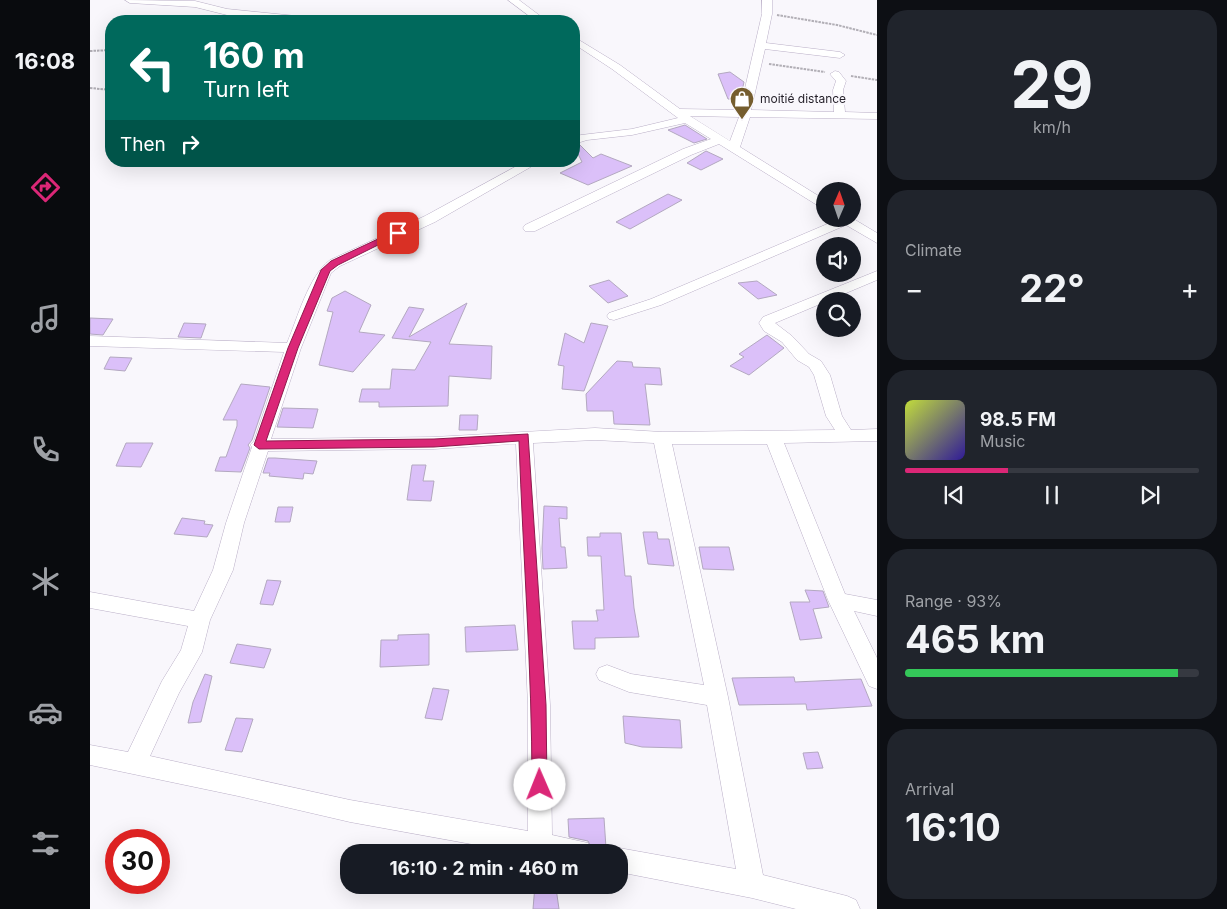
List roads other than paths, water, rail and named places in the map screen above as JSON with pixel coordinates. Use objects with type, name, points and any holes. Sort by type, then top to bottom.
[{"type":"street","points":[[130,0],[195,4],[227,12],[257,15]]},
{"type":"street","points":[[513,0],[534,15]]},
{"type":"street","points":[[734,148],[745,114],[767,14],[767,0]]},
{"type":"street","points":[[580,44],[683,116],[816,200]]},
{"type":"street","points":[[760,44],[840,55]]},
{"type":"street","points":[[835,74],[841,81],[838,90],[840,116]]},
{"type":"street","points":[[580,139],[632,132],[683,116],[745,114],[877,116]]},
{"type":"street","points":[[709,133],[740,128]]},
{"type":"street","points":[[530,228],[687,152],[720,140]]},
{"type":"street","points":[[134,765],[170,688],[191,652],[200,620],[223,570],[259,445],[293,348],[326,270],[335,263],[430,219],[524,167]]},
{"type":"street","points":[[614,316],[656,302],[825,228]]},
{"type":"street","points":[[861,228],[877,238]]},
{"type":"street","points":[[846,435],[834,416],[822,375],[815,364],[803,357],[796,347],[769,328],[767,323],[768,320],[877,275]]},
{"type":"street","points":[[90,341],[293,348]]},
{"type":"street","points":[[259,445],[434,443],[594,434],[662,438],[773,438],[877,435]]},
{"type":"street","points":[[524,437],[539,705],[540,844]]},
{"type":"street","points":[[662,438],[717,697],[752,885]]},
{"type":"street","points":[[773,438],[838,600],[877,680]]},
{"type":"street","points":[[90,600],[200,620]]},
{"type":"street","points":[[838,600],[877,608]]},
{"type":"street","points":[[607,674],[629,683],[717,697]]},
{"type":"street","points":[[90,755],[238,785],[350,811],[534,844]]},
{"type":"street","points":[[628,862],[752,885],[847,909]]},
{"type":"place","name":"moitié distance","points":[[742,120]]}]
